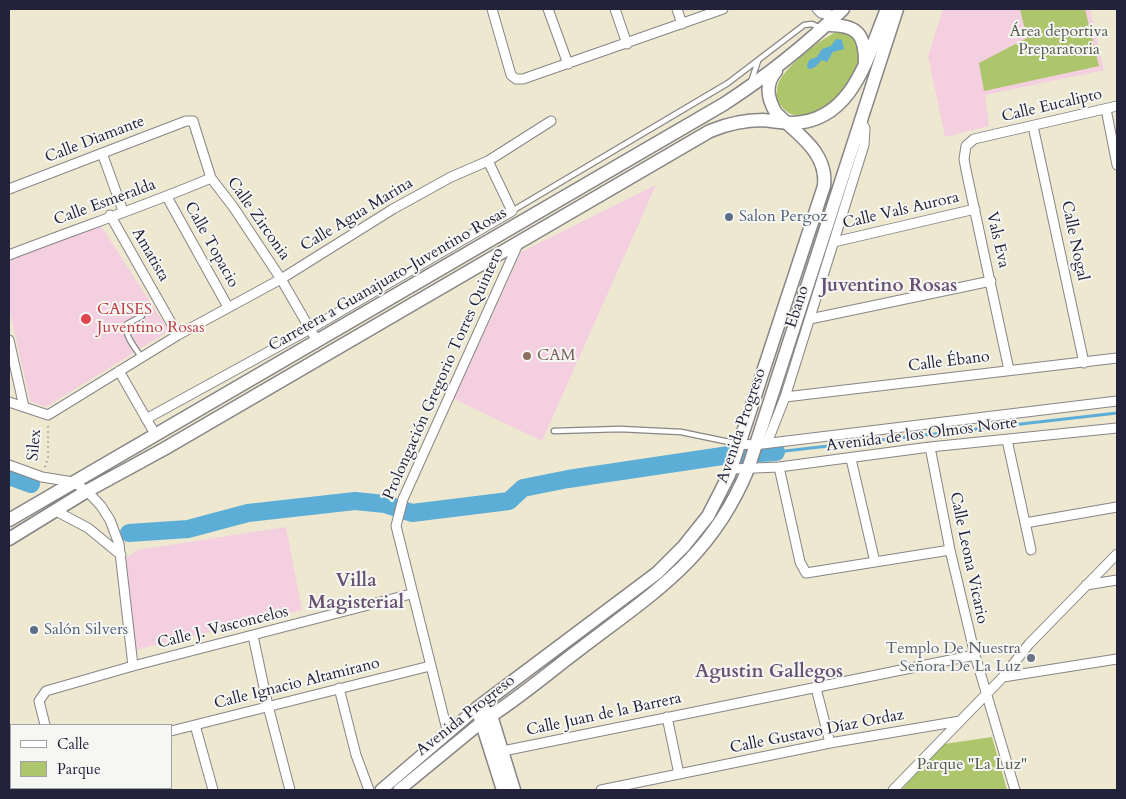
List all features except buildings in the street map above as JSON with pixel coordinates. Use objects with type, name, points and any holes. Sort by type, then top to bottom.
[{"type":"main road","points":[[863,116],[864,67],[864,47],[858,33],[832,20],[781,65],[771,77],[768,90],[771,105],[786,123],[809,121],[834,108],[850,92],[864,67],[887,9]]},
{"type":"main road","name":"Avenida Progreso","points":[[487,719],[676,575],[706,544],[718,528],[740,490],[758,445],[820,244],[897,9]]},
{"type":"main road","name":"Carretera a Guanajuato-Juventino Rosas","points":[[9,520],[748,88],[781,65]]},
{"type":"main road","name":"Carretera a Guanajuato-Juventino Rosas","points":[[9,539],[56,512],[87,491],[164,449],[710,131],[740,122],[763,120],[786,123]]},
{"type":"main road","name":"Avenida Progreso","points":[[482,704],[657,574],[673,559],[708,516],[732,468],[824,186],[824,168],[817,153],[786,123]]},
{"type":"main road","points":[[806,239],[820,244]]},
{"type":"main road","points":[[482,704],[503,790]]},
{"type":"main road","points":[[487,719],[503,751],[514,790]]},
{"type":"street","points":[[492,9],[513,78],[523,79],[723,9]]},
{"type":"street","points":[[548,9],[568,64]]},
{"type":"street","points":[[615,9],[627,44]]},
{"type":"street","points":[[677,9],[682,24]]},
{"type":"street","points":[[818,9],[832,20]]},
{"type":"street","name":"Calle Eucalipto","points":[[993,135],[1117,106]]},
{"type":"street","points":[[1106,109],[1117,165]]},
{"type":"street","name":"Ebano","points":[[758,445],[785,397],[810,319],[864,145],[865,128],[863,116]]},
{"type":"street","name":"Calle Zirconia","points":[[192,121],[196,125],[212,178],[281,279],[317,341]]},
{"type":"street","name":"Calle Diamante","points":[[9,189],[192,121]]},
{"type":"street","name":"Calle Agua Marina","points":[[48,415],[178,335],[281,279],[393,209],[451,177],[488,161],[552,122]]},
{"type":"street","name":"Calle Nogal","points":[[1033,126],[1084,364]]},
{"type":"street","name":"Vals Eva","points":[[993,135],[974,139],[966,146],[964,159],[992,282],[1009,370]]},
{"type":"street","points":[[102,153],[123,211]]},
{"type":"street","points":[[146,419],[310,329],[512,211],[488,161]]},
{"type":"street","name":"Calle Esmeralda","points":[[9,254],[110,215],[167,197],[212,178]]},
{"type":"street","name":"Calle Topacio","points":[[167,197],[228,308]]},
{"type":"street","name":"Calle Vals Aurora","points":[[834,242],[975,209]]},
{"type":"street","name":"Amatista","points":[[110,215],[178,335]]},
{"type":"street","name":"Prolongación Gregorio Torres Quintero","points":[[411,594],[396,521],[402,499],[520,240]]},
{"type":"street","points":[[810,319],[992,282]]},
{"type":"street","points":[[9,340],[24,407]]},
{"type":"street","name":"Calle Ébano","points":[[785,397],[1009,370],[1084,364],[1117,358]]},
{"type":"street","points":[[119,371],[155,434]]},
{"type":"street","name":"Avenida de los Olmos Norte","points":[[739,446],[1117,401]]},
{"type":"street","points":[[9,402],[48,415]]},
{"type":"street","name":"Avenida de los Olmos Norte","points":[[732,468],[779,467],[851,459],[930,447],[1117,428]]},
{"type":"street","points":[[1007,440],[1031,550]]},
{"type":"street","name":"Calle Leona Vicario","points":[[930,447],[950,550],[975,655],[1015,790]]},
{"type":"street","points":[[851,459],[876,562]]},
{"type":"street","points":[[9,465],[42,477],[73,482],[87,491],[101,506],[110,520],[116,533],[120,555],[133,666]]},
{"type":"street","points":[[779,467],[803,571],[809,573],[950,550]]},
{"type":"street","points":[[1025,523],[1117,507]]},
{"type":"street","points":[[56,512],[95,533],[120,555]]},
{"type":"street","points":[[893,790],[1003,677],[1029,644],[1117,554]]},
{"type":"street","points":[[1086,585],[1117,580]]},
{"type":"street","points":[[411,594],[448,734]]},
{"type":"street","name":"Calle J. Vasconcelos","points":[[45,724],[39,706],[43,694],[63,686],[411,594]]},
{"type":"street","points":[[253,636],[268,706],[290,790]]},
{"type":"street","name":"Calle Juan de la Barrera","points":[[503,751],[975,655]]},
{"type":"street","points":[[1003,677],[1117,659]]},
{"type":"street","name":"Calle Ignacio Altamirano","points":[[172,731],[430,666]]},
{"type":"street","points":[[339,688],[356,755],[368,790]]},
{"type":"street","points":[[816,688],[830,743]]},
{"type":"street","name":"Avenida Progreso","points":[[381,790],[482,704]]},
{"type":"street","points":[[667,717],[679,774]]},
{"type":"street","name":"Avenida Progreso","points":[[399,790],[487,719]]},
{"type":"street","name":"Calle Gustavo Díaz Ordaz","points":[[600,790],[830,743],[960,721]]},
{"type":"street","points":[[195,725],[213,790]]},
{"type":"lane","points":[[512,211],[728,83],[804,25],[832,20]]},
{"type":"lane","points":[[748,88],[759,60]]},
{"type":"lane","points":[[142,316],[127,324],[126,330],[142,358]]},
{"type":"lane","points":[[554,431],[620,428],[681,432],[739,446]]},
{"type":"path","name":"Silex","points":[[42,477],[48,458],[48,415]]},
{"type":"shaded area","points":[[943,9],[1090,9],[1104,70],[985,95],[989,126],[945,137],[928,56]]},
{"type":"shaded area","name":"CAM","points":[[656,185],[542,441],[454,399],[521,252]]},
{"type":"shaded area","name":"CAISES Juventino Rosas","points":[[99,223],[169,331],[46,407],[30,401],[9,307],[9,259]]},
{"type":"shaded area","points":[[286,527],[302,610],[135,650],[122,561],[137,550]]},
{"type":"green space","name":"Área deportiva Preparatoria","points":[[1020,9],[1085,9],[1099,66],[984,91],[979,63],[1027,38]]},
{"type":"green space","points":[[841,30],[852,34],[858,41],[860,51],[849,83],[835,101],[822,112],[806,116],[791,114],[780,104],[776,95],[778,84],[782,77],[806,52],[825,38]]},
{"type":"green space","name":"Parque \"La Luz\"","points":[[992,737],[1007,790],[901,790],[944,744]]},
{"type":"water","points":[[836,39],[842,40],[844,49],[833,52],[827,62],[822,60],[814,68],[808,69],[809,60],[817,57],[822,49],[831,46]]},
{"type":"waterway","points":[[776,452],[1117,413]]},
{"type":"waterway","points":[[129,533],[188,529],[248,513],[355,501],[385,504],[412,513],[509,501],[523,488],[568,479],[729,455],[776,452]]},
{"type":"waterway","points":[[9,476],[31,484]]},
{"type":"place","name":"Salon Pergoz","points":[[729,217]]},
{"type":"place","name":"CAISES Juventino Rosas","points":[[86,319]]},
{"type":"place","name":"CAM","points":[[527,356]]},
{"type":"place","name":"Salón Silvers","points":[[34,630]]},
{"type":"place","name":"Templo De Nuestra Señora De La Luz","points":[[1031,658]]},
{"type":"district","name":"Juventino Rosas","points":[[889,287]]},
{"type":"district","name":"Villa Magisterial","points":[[356,593]]},
{"type":"district","name":"Agustin Gallegos","points":[[769,673]]}]
